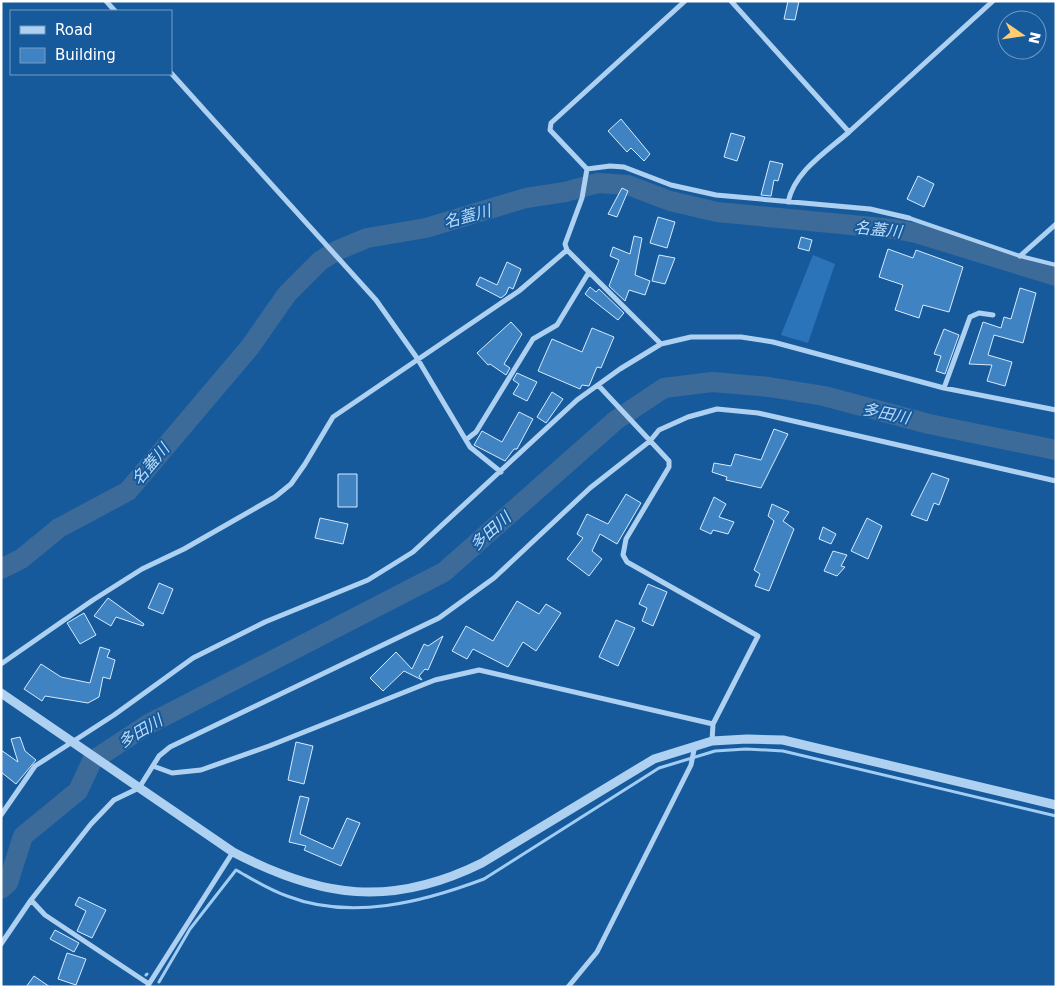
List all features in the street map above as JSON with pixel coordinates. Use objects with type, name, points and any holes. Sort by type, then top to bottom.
[{"type":"street","points":[[106,1],[115,10]]},
{"type":"street","points":[[587,172],[550,130],[551,123],[685,1]]},
{"type":"street","points":[[731,1],[848,132]]},
{"type":"street","points":[[788,202],[794,183],[801,174],[993,1]]},
{"type":"street","points":[[172,74],[336,258],[376,300],[417,358],[467,439],[470,447],[501,472]]},
{"type":"street","points":[[587,172],[610,166],[624,167],[690,190],[716,195],[870,210],[909,218]]},
{"type":"street","points":[[587,172],[582,198],[565,244],[567,250],[661,344]]},
{"type":"street","points":[[1020,256],[1056,224]]},
{"type":"street","points":[[1,664],[93,600],[142,569],[184,549],[275,497],[296,477],[332,417],[519,291],[567,250]]},
{"type":"street","points":[[467,439],[476,432],[533,339],[557,325],[589,272]]},
{"type":"street","points":[[944,388],[970,317],[979,313],[993,315]]},
{"type":"street","points":[[1,815],[35,766],[76,745],[193,658],[265,622],[368,580],[392,566],[433,536],[578,400],[661,344],[691,337],[741,336],[774,342],[944,388],[1056,410]]},
{"type":"street","points":[[598,386],[669,461],[670,467],[626,539],[622,555],[628,562],[758,636],[713,724],[712,741]]},
{"type":"street","points":[[1,944],[32,900],[91,824],[114,800],[139,788],[159,756],[170,747],[439,618],[494,578],[590,488],[659,430],[688,417],[717,410],[737,410],[933,451],[1056,481]]},
{"type":"street","points":[[153,766],[172,773],[201,770],[269,746],[435,680],[464,671],[479,670],[713,724]]},
{"type":"street","points":[[1,693],[233,852],[266,869],[296,881],[326,888],[374,892],[425,887],[452,878],[482,863],[654,759],[694,749],[712,741],[747,739],[783,740],[1056,805]]},
{"type":"street","points":[[568,987],[597,952],[692,759],[694,749]]},
{"type":"street","points":[[32,900],[45,915],[148,985],[233,852]]},
{"type":"lane","points":[[909,218],[1020,256],[1056,265]]},
{"type":"shaded area","points":[[813,255],[835,264],[808,343],[781,335]]},
{"type":"building","points":[[788,1],[799,1],[795,20],[784,19]]},
{"type":"building","points":[[621,119],[650,154],[644,161],[631,148],[627,152],[608,131]]},
{"type":"building","points":[[731,133],[745,137],[737,161],[724,157]]},
{"type":"building","points":[[770,161],[783,164],[778,181],[774,180],[771,196],[761,195]]},
{"type":"building","points":[[918,176],[934,184],[924,207],[907,199]]},
{"type":"building","points":[[622,188],[628,191],[617,217],[608,214]]},
{"type":"building","points":[[658,217],[675,222],[667,248],[650,243]]},
{"type":"building","points":[[634,236],[642,238],[635,275],[650,281],[645,295],[629,290],[625,301],[609,286],[619,260],[610,256],[613,247],[630,254]]},
{"type":"building","points":[[801,237],[812,240],[809,251],[798,248]]},
{"type":"building","points":[[888,249],[913,258],[916,250],[963,267],[949,312],[923,305],[919,318],[895,310],[903,285],[879,277]]},
{"type":"building","points":[[659,255],[675,258],[665,284],[652,281]]},
{"type":"building","points":[[507,262],[521,269],[513,289],[509,287],[506,294],[501,298],[476,285],[480,277],[497,285]]},
{"type":"building","points":[[590,287],[596,292],[599,289],[624,313],[618,320],[585,294]]},
{"type":"building","points":[[1020,288],[1036,293],[1023,343],[994,335],[988,355],[1012,362],[1005,386],[987,381],[992,365],[969,364],[983,322],[1001,328],[1004,317],[1011,319]]},
{"type":"building","points":[[511,322],[522,334],[504,364],[510,368],[506,375],[490,364],[488,365],[477,353]]},
{"type":"building","points":[[592,328],[614,337],[601,368],[597,367],[589,386],[582,385],[580,389],[538,371],[552,339],[582,352]]},
{"type":"building","points":[[944,329],[959,335],[945,374],[936,371],[941,356],[934,354]]},
{"type":"building","points":[[517,373],[537,382],[527,401],[513,394],[519,384],[513,380]]},
{"type":"building","points":[[552,392],[563,399],[546,423],[537,417]]},
{"type":"building","points":[[519,412],[533,419],[517,449],[514,449],[505,461],[474,445],[482,431],[502,442]]},
{"type":"building","points":[[774,429],[788,434],[761,488],[726,480],[727,477],[712,472],[714,463],[731,466],[735,454],[761,460]]},
{"type":"building","points":[[932,473],[949,479],[939,505],[934,503],[927,521],[911,515]]},
{"type":"building","points":[[338,474],[357,474],[357,507],[338,507]]},
{"type":"building","points":[[626,494],[641,503],[617,544],[600,534],[592,551],[602,559],[589,576],[567,559],[583,538],[577,534],[587,514],[608,524]]},
{"type":"building","points":[[714,497],[726,504],[719,517],[734,522],[728,534],[713,530],[711,534],[700,529]]},
{"type":"building","points":[[772,504],[789,512],[783,521],[794,529],[769,591],[755,586],[760,574],[754,570],[774,521],[768,516]]},
{"type":"building","points":[[320,518],[348,524],[343,544],[315,538]]},
{"type":"building","points":[[867,518],[882,526],[868,559],[851,551]]},
{"type":"building","points":[[823,527],[836,534],[831,544],[819,539]]},
{"type":"building","points":[[833,551],[847,555],[841,566],[845,567],[837,576],[824,571]]},
{"type":"building","points":[[159,583],[173,589],[163,614],[148,608]]},
{"type":"building","points":[[648,584],[667,592],[653,626],[642,621],[647,608],[639,604]]},
{"type":"building","points":[[108,598],[144,624],[143,626],[116,617],[111,626],[94,616]]},
{"type":"building","points":[[517,601],[539,614],[546,604],[561,613],[536,651],[523,642],[508,667],[473,649],[467,659],[452,651],[466,626],[493,641]]},
{"type":"building","points":[[84,613],[96,635],[80,644],[67,623]]},
{"type":"building","points":[[616,620],[635,628],[618,666],[599,657]]},
{"type":"building","points":[[443,636],[428,670],[425,669],[419,676],[422,680],[404,671],[383,691],[370,678],[396,652],[412,669],[424,644],[428,646]]},
{"type":"building","points":[[100,647],[110,650],[107,657],[115,660],[110,679],[103,677],[99,697],[88,703],[45,696],[42,701],[24,689],[41,664],[61,677],[90,683]]},
{"type":"building","points":[[20,737],[25,751],[36,760],[16,784],[1,772],[1,750],[18,762],[11,739]]},
{"type":"building","points":[[296,742],[313,746],[304,784],[288,780]]},
{"type":"building","points":[[300,796],[309,798],[300,834],[333,849],[347,818],[360,823],[341,866],[304,850],[306,846],[289,842]]},
{"type":"building","points":[[79,897],[106,910],[92,938],[77,931],[86,911],[75,905]]},
{"type":"building","points":[[55,930],[79,943],[74,952],[50,939]]},
{"type":"building","points":[[67,953],[86,959],[76,985],[58,979]]},
{"type":"building","points":[[34,976],[50,987],[26,987]]},
{"type":"waterway","name":"名蓋川","points":[[1,569],[21,559],[59,528],[128,491],[250,347],[287,294],[320,261],[336,251],[367,238],[426,228],[526,198],[565,192],[598,183],[628,185],[670,201],[717,212],[893,229],[916,233],[1056,276]]},
{"type":"waterway","name":"多田川","points":[[1,889],[8,883],[23,836],[78,791],[92,761],[147,725],[444,572],[616,420],[664,388],[712,382],[769,387],[824,396],[929,424],[1056,450]]},
{"type":"waterway","points":[[159,982],[190,929],[236,870],[274,891],[311,903],[361,908],[387,906],[412,901],[484,879],[659,768],[715,751],[746,749],[783,751],[1056,816]]}]
